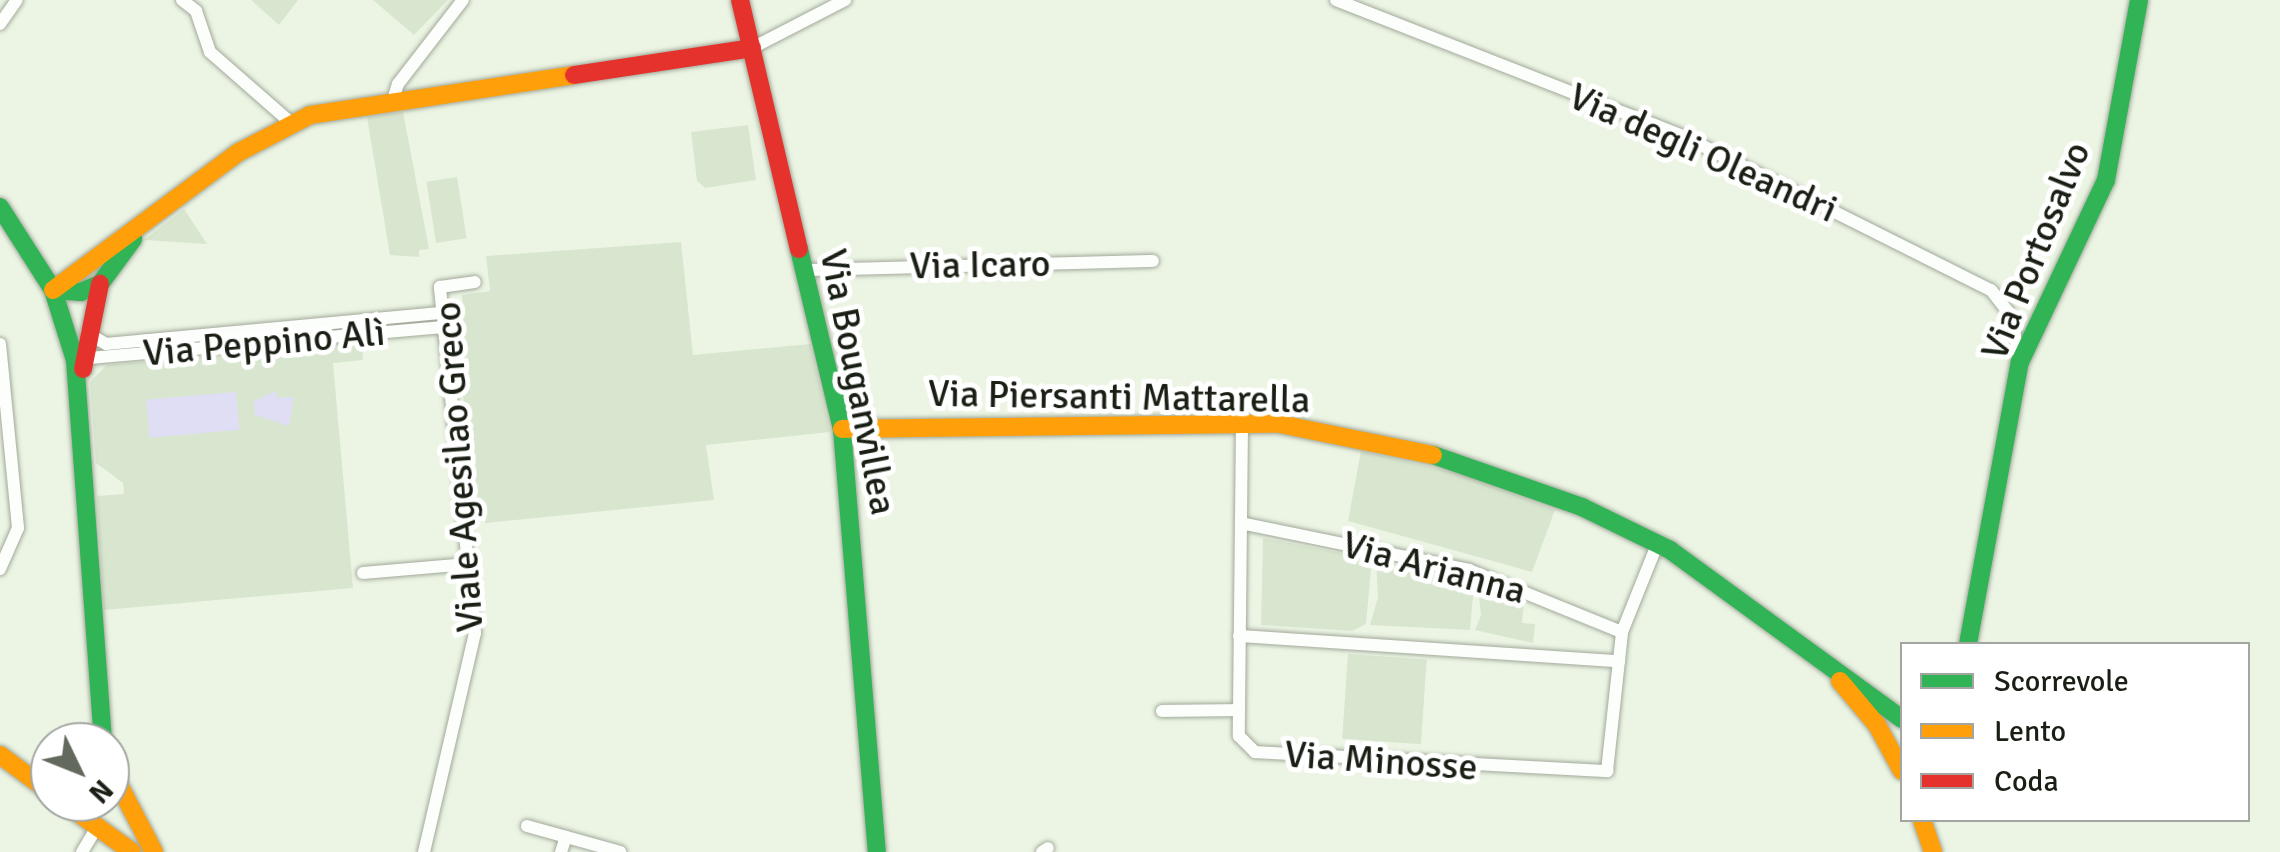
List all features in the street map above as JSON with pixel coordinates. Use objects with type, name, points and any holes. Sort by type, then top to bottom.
[{"type":"street","points":[[0,24],[17,0]]},
{"type":"street","points":[[182,0],[196,11],[210,52],[292,124]]},
{"type":"street","points":[[393,100],[398,84],[464,0]]},
{"type":"street","name":"Via Bouganvillea","points":[[740,0],[842,428],[877,852]]},
{"type":"street","points":[[54,290],[83,264],[239,152],[292,124],[393,100],[752,48],[844,0]]},
{"type":"street","name":"Via degli Oleandri","points":[[1336,0],[1685,137],[1991,290],[2011,316],[2020,362]]},
{"type":"street","name":"Via Portosalvo","points":[[1968,642],[2020,362],[2106,180],[2139,0]]},
{"type":"street","points":[[0,207],[54,290],[80,359]]},
{"type":"street","points":[[102,722],[80,359],[100,284],[146,222]]},
{"type":"street","points":[[33,257],[62,269],[83,264]]},
{"type":"street","name":"Via Icaro","points":[[806,270],[1153,261]]},
{"type":"street","name":"Viale Agesilao Greco","points":[[424,852],[476,633],[440,287],[475,282]]},
{"type":"street","points":[[54,290],[81,292],[100,284]]},
{"type":"street","name":"Via Peppino Alì","points":[[87,333],[106,344],[443,320]]},
{"type":"street","name":"Via Peppino Alì","points":[[80,359],[443,320]]},
{"type":"street","points":[[0,344],[18,528],[0,569]]},
{"type":"street","name":"Via Piersanti Mattarella","points":[[842,428],[1242,424],[1324,431],[1465,462],[1658,545],[1738,595],[1818,660]]},
{"type":"street","name":"Via Minosse","points":[[1242,424],[1239,736],[1255,752],[1602,774],[1612,762],[1622,632],[1658,545]]},
{"type":"street","name":"Via Arianna","points":[[1241,524],[1469,570],[1622,632]]},
{"type":"street","points":[[363,573],[468,564]]},
{"type":"street","name":"Via Arianna","points":[[1238,636],[1619,661]]},
{"type":"street","points":[[1818,660],[1900,717]]},
{"type":"street","points":[[1818,660],[1877,725],[1900,768]]},
{"type":"street","points":[[1879,700],[1900,709]]},
{"type":"street","points":[[1162,712],[1239,710]]},
{"type":"street","points":[[0,755],[30,777]]},
{"type":"street","points":[[130,805],[163,851]]},
{"type":"street","points":[[89,822],[132,851]]},
{"type":"street","points":[[1923,822],[1933,852]]},
{"type":"street","points":[[1933,852],[1938,822]]},
{"type":"street","points":[[527,826],[620,852]]},
{"type":"street","points":[[82,852],[97,828]]},
{"type":"street","points":[[562,852],[566,837]]},
{"type":"green space","points":[[251,0],[298,0],[279,25]]},
{"type":"green space","points":[[373,0],[448,0],[414,35]]},
{"type":"green space","points":[[403,112],[429,249],[419,250],[419,257],[390,255],[367,117]]},
{"type":"green space","points":[[748,125],[756,180],[705,188],[697,181],[691,132]]},
{"type":"green space","points":[[457,177],[467,238],[436,243],[426,182]]},
{"type":"green space","points":[[184,209],[207,244],[144,240]]},
{"type":"green space","points":[[681,242],[693,355],[810,344],[830,432],[706,445],[714,500],[485,523],[484,513],[476,514],[454,313],[463,311],[462,295],[490,291],[486,256]]},
{"type":"green space","points":[[362,342],[363,360],[333,363],[353,588],[104,610],[97,496],[124,494],[123,483],[96,463],[90,382],[107,365]]},
{"type":"green space","points":[[1361,451],[1456,473],[1555,510],[1532,572],[1348,521]]},
{"type":"green space","points":[[1263,538],[1372,559],[1366,624],[1352,631],[1261,625]]},
{"type":"green space","points":[[1376,560],[1474,585],[1470,630],[1370,625],[1378,597]]},
{"type":"green space","points":[[1478,587],[1524,604],[1522,623],[1535,624],[1533,643],[1475,630],[1481,615]]},
{"type":"green space","points":[[1348,654],[1427,660],[1421,744],[1342,739]]},
{"type":"water","points":[[276,391],[277,398],[294,397],[289,426],[255,415],[254,401]]},
{"type":"water","points":[[236,392],[239,430],[150,438],[146,400]]},
{"type":"traffic: fast","points":[[1968,642],[2020,362],[2106,180],[2139,0]]},
{"type":"traffic: fast","points":[[0,207],[53,290],[75,360],[102,722]]},
{"type":"traffic: fast","points":[[53,290],[81,292],[100,284],[133,239]]},
{"type":"traffic: fast","points":[[799,249],[842,429],[877,852]]},
{"type":"traffic: fast","points":[[1433,455],[1582,507],[1670,550],[1900,718]]},
{"type":"traffic: slow","points":[[53,290],[239,152],[310,115],[574,75]]},
{"type":"traffic: slow","points":[[842,429],[1280,424],[1433,455]]},
{"type":"traffic: slow","points":[[1840,681],[1877,725],[1900,767]]},
{"type":"traffic: slow","points":[[0,755],[30,777]]},
{"type":"traffic: slow","points":[[130,806],[154,852]]},
{"type":"traffic: slow","points":[[91,822],[132,852]]},
{"type":"traffic: slow","points":[[1923,822],[1933,852]]},
{"type":"traffic: jam","points":[[740,0],[799,249]]},
{"type":"traffic: jam","points":[[574,75],[752,48]]},
{"type":"traffic: jam","points":[[83,369],[100,284]]}]
